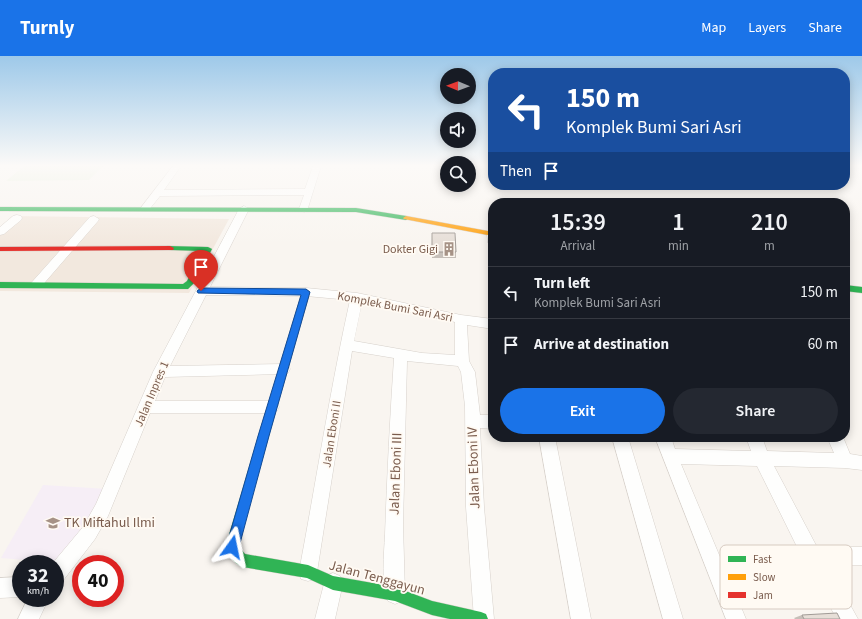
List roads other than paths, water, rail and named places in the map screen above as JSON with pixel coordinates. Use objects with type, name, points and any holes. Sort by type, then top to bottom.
[{"type":"street","points":[[145,209],[156,193],[266,192]]},
{"type":"street","points":[[304,209],[308,192]]},
{"type":"street","points":[[0,209],[244,208],[373,211],[488,236]]},
{"type":"street","name":"Jalan Inpres 1","points":[[64,564],[89,533],[102,510],[160,372],[244,208]]},
{"type":"street","points":[[0,232],[17,218]]},
{"type":"street","points":[[36,285],[94,219]]},
{"type":"street","points":[[0,249],[204,248],[208,250],[190,284],[185,287],[157,288],[0,285]]},
{"type":"street","points":[[850,289],[862,290]]},
{"type":"street","name":"Komplek Bumi Sari Asri","points":[[201,291],[306,292],[357,297],[488,323]]},
{"type":"street","points":[[146,407],[272,407],[306,292]]},
{"type":"street","name":"Jalan Eboni II","points":[[308,572],[323,492],[347,345],[357,297]]},
{"type":"street","name":"Jalan Eboni IV","points":[[461,319],[462,361],[468,372],[473,421],[476,507],[484,619]]},
{"type":"street","points":[[347,345],[401,355],[462,361]]},
{"type":"street","name":"Jalan Eboni III","points":[[395,594],[392,556],[401,355]]},
{"type":"street","points":[[160,372],[283,369]]},
{"type":"street","name":"Jalan Tenggayun","points":[[272,407],[234,538],[232,547],[235,554],[243,560],[308,572],[333,583],[395,594],[432,613],[480,619]]},
{"type":"street","points":[[473,421],[488,422]]},
{"type":"street","points":[[548,442],[581,619]]},
{"type":"street","points":[[621,442],[673,619]]},
{"type":"street","points":[[665,442],[720,579]]},
{"type":"street","points":[[756,442],[762,459],[806,545]]},
{"type":"street","points":[[837,442],[845,461]]},
{"type":"street","points":[[670,456],[845,461],[862,463]]},
{"type":"street","points":[[325,619],[333,583]]},
{"type":"street","points":[[0,588],[12,587]]},
{"type":"street","points":[[28,619],[34,607]]},
{"type":"street","points":[[732,609],[736,619]]},
{"type":"street","points":[[842,609],[848,619]]},
{"type":"place","name":"Dokter Gigi","points":[[449,249]]},
{"type":"place","name":"TK Miftahul Ilmi","points":[[53,523]]}]
